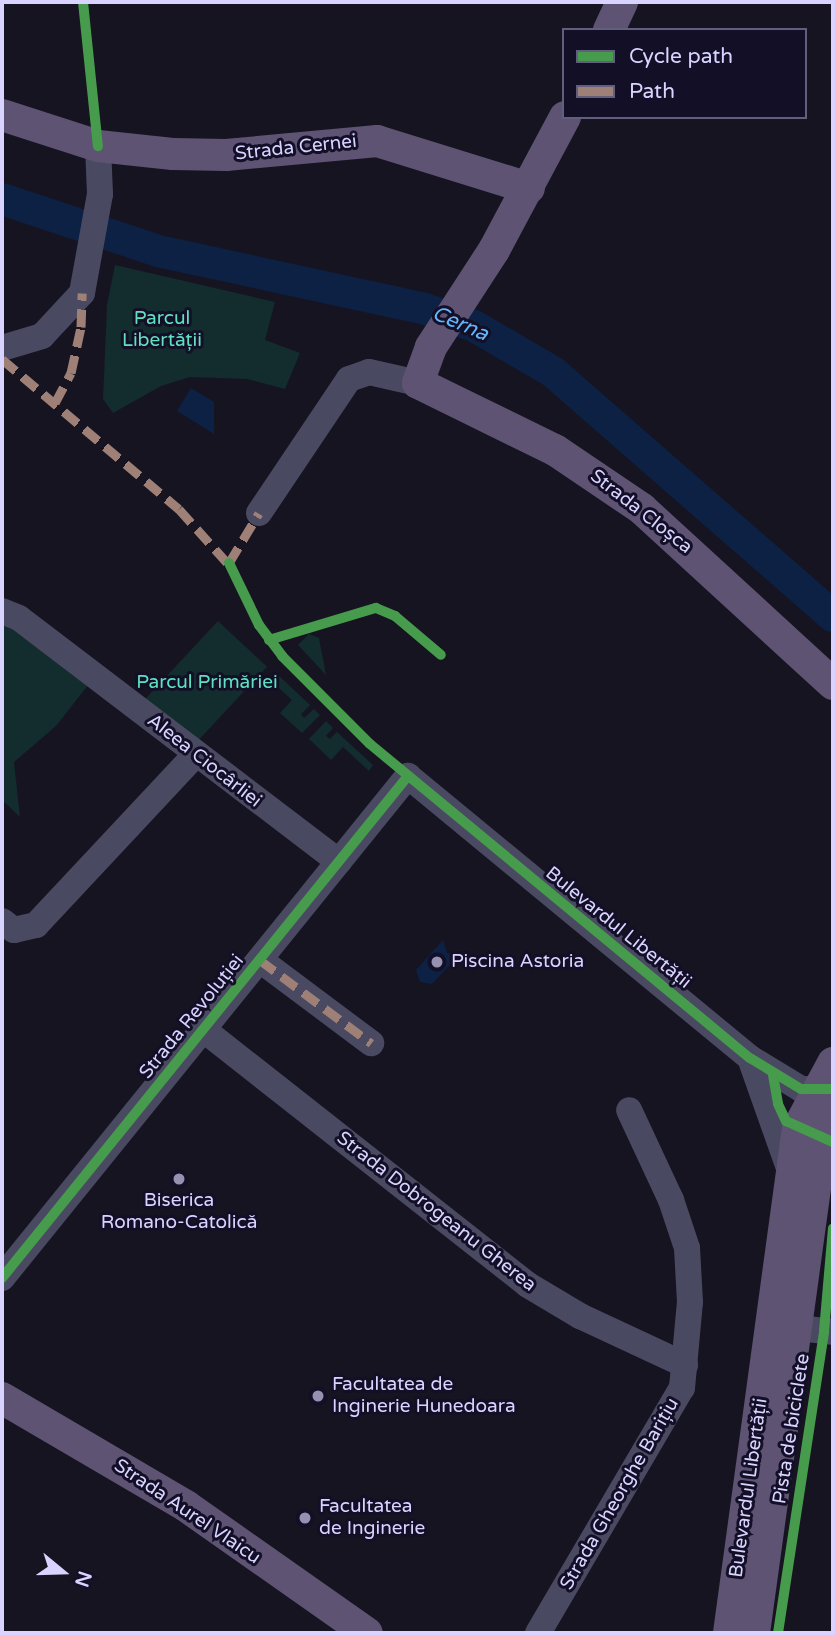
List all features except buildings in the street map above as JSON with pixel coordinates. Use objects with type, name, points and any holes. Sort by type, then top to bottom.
[{"type":"main road","points":[[610,28],[622,2]]},
{"type":"main road","name":"Strada Cernei","points":[[2,115],[98,146],[226,155],[377,141],[529,188]]},
{"type":"main road","points":[[418,383],[431,347],[483,268],[529,188],[564,119]]},
{"type":"main road","name":"Strada Cloșca","points":[[418,383],[555,450],[631,501],[685,545],[833,684]]},
{"type":"main road","points":[[790,1173],[802,1115],[827,1095],[833,1063]]},
{"type":"main road","name":"Bulevardul Libertății","points":[[754,1633],[827,1095]]},
{"type":"main road","name":"Bulevardul Libertății","points":[[729,1633],[790,1173]]},
{"type":"main road","name":"Strada Aurel Vlaicu","points":[[2,1398],[177,1500],[367,1633]]},
{"type":"street","points":[[2,348],[33,342],[52,328],[82,293],[100,194],[98,146]]},
{"type":"street","points":[[259,513],[349,379],[369,372],[418,383]]},
{"type":"street","name":"Aleea Ciocârliei","points":[[2,611],[19,618],[195,755],[339,862]]},
{"type":"street","points":[[8,925],[36,925],[195,755]]},
{"type":"street","name":"Strada Revoluției","points":[[2,1278],[408,776]]},
{"type":"street","name":"Bulevardul Libertății","points":[[408,776],[750,1058],[785,1082],[827,1095]]},
{"type":"street","name":"Strada Revoluției","points":[[260,960],[371,1043]]},
{"type":"street","name":"Strada Dobrogeanu Gherea","points":[[204,1030],[528,1285],[580,1316],[685,1365]]},
{"type":"street","name":"Bulevardul Libertății","points":[[750,1058],[790,1173]]},
{"type":"street","name":"Strada Gheorghe Barițiu","points":[[538,1633],[682,1388],[691,1275],[687,1248],[671,1200],[629,1110]]},
{"type":"street","points":[[797,1328],[833,1332]]},
{"type":"green space","name":"Parcul Libertății","points":[[115,265],[275,302],[265,340],[300,353],[285,389],[247,379],[190,377],[161,386],[113,413],[103,399],[107,305]]},
{"type":"green space","name":"Parcul Primăriei","points":[[218,621],[267,667],[194,745],[145,699]]},
{"type":"green space","points":[[2,622],[89,684],[56,726],[14,762],[20,817],[2,800]]},
{"type":"green space","points":[[309,634],[319,638],[326,675],[298,645]]},
{"type":"green space","points":[[275,672],[310,705],[301,714],[304,718],[314,709],[320,715],[302,733],[280,713],[292,700],[269,679]]},
{"type":"green space","points":[[326,721],[333,728],[326,736],[330,739],[337,732],[373,765],[369,771],[343,747],[331,760],[309,739]]},
{"type":"water","points":[[191,388],[214,402],[214,434],[177,411]]},
{"type":"water","name":"Piscina Astoria","points":[[443,940],[447,953],[459,955],[432,984],[420,982],[416,970]]},
{"type":"waterway","name":"Cerna","points":[[2,199],[158,251],[422,308],[474,326],[553,372],[833,616]]},
{"type":"marked path","points":[[55,403],[71,373],[81,327],[82,293]]},
{"type":"marked path","points":[[2,359],[179,509],[232,568]]},
{"type":"marked path","points":[[229,563],[259,513]]},
{"type":"marked path","points":[[260,960],[371,1043]]},
{"type":"cycle path","points":[[83,2],[98,146]]},
{"type":"cycle path","points":[[229,563],[259,625],[282,656],[370,744],[750,1058],[801,1089],[833,1089]]},
{"type":"cycle path","points":[[269,640],[376,608],[395,616],[441,655]]},
{"type":"cycle path","points":[[2,1278],[408,776]]},
{"type":"cycle path","points":[[773,1075],[778,1104],[786,1121],[833,1142]]},
{"type":"cycle path","name":"Pista de biciclete","points":[[778,1633],[824,1331],[833,1228]]},
{"type":"place","name":"Piscina Astoria","points":[[437,962]]},
{"type":"place","name":"Biserica Romano-Catolică","points":[[179,1179]]},
{"type":"place","name":"Facultatea de Inginerie Hunedoara","points":[[318,1396]]},
{"type":"place","name":"Facultatea de Inginerie","points":[[305,1518]]}]
